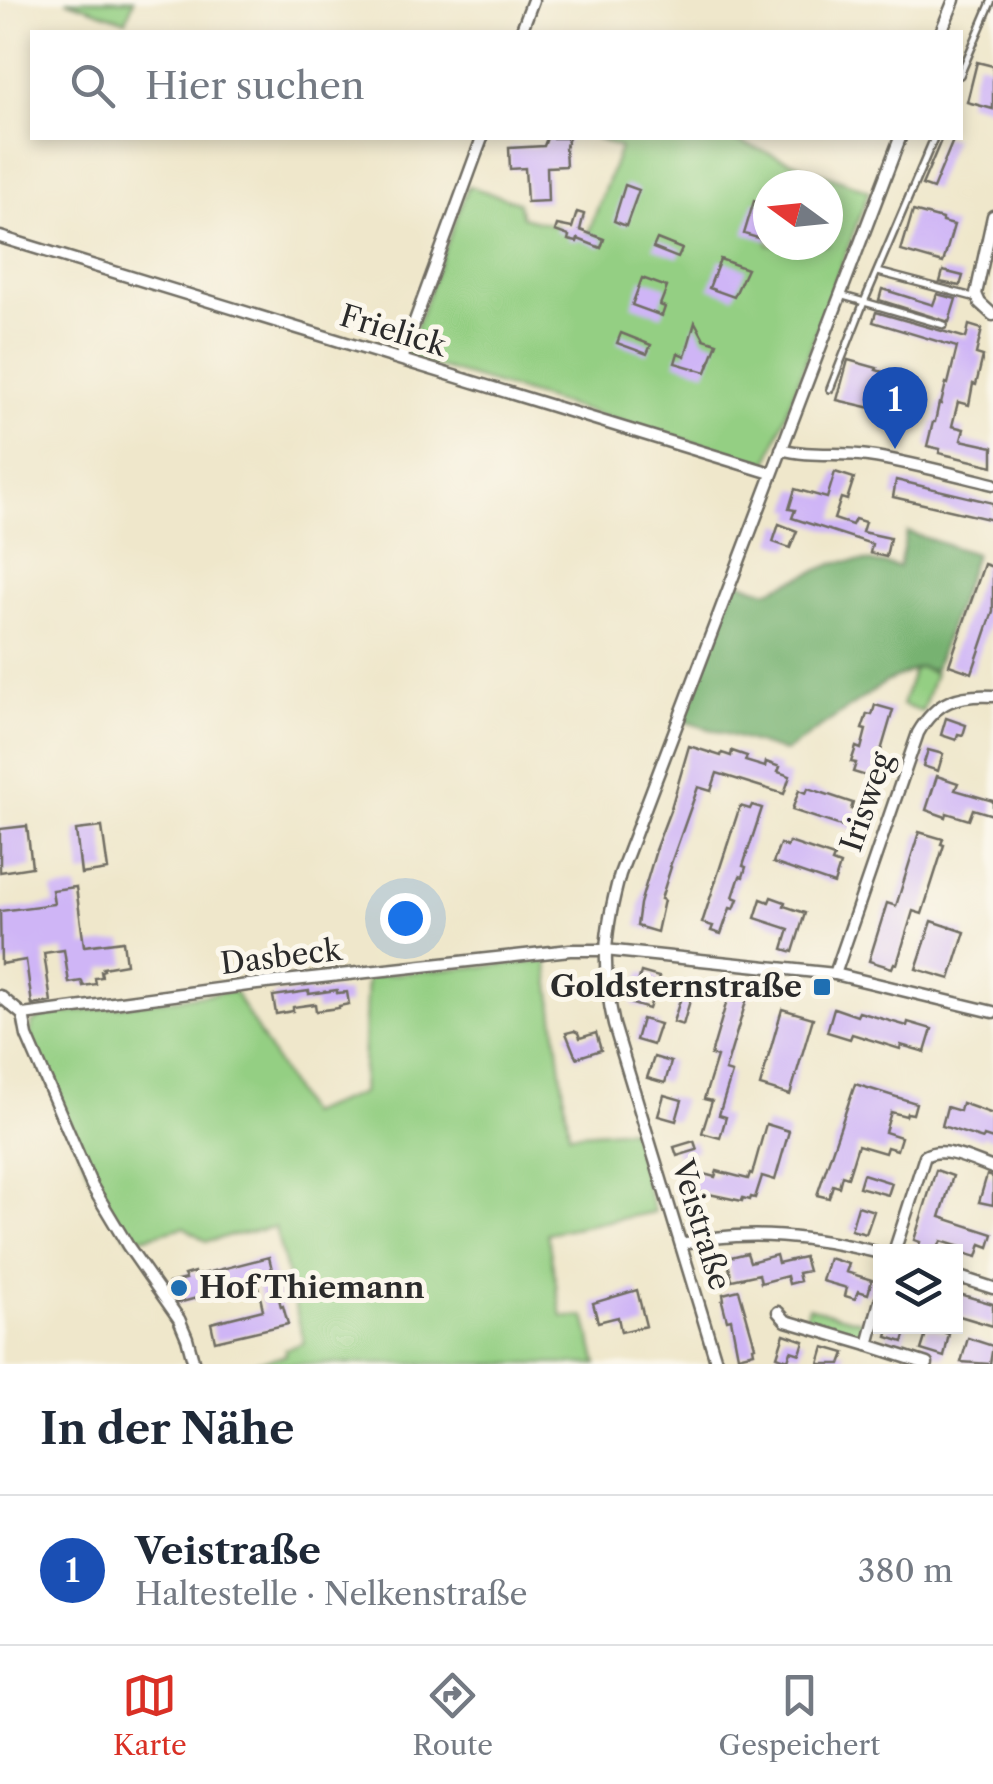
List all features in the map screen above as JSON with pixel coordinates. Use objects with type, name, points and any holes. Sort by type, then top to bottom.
[{"type":"street","points":[[522,30],[532,0]]},
{"type":"street","points":[[942,30],[954,0]]},
{"type":"street","points":[[400,359],[481,140]]},
{"type":"street","name":"Veistraße","points":[[716,1364],[614,1025],[606,990],[605,950],[610,914],[620,874],[899,140]]},
{"type":"street","points":[[993,216],[976,284],[978,298],[993,314]]},
{"type":"street","name":"Frielick","points":[[0,237],[772,473]]},
{"type":"street","points":[[780,450],[892,460],[993,484]]},
{"type":"street","name":"Irisweg","points":[[834,974],[918,733],[934,710],[949,702],[964,695],[993,696]]},
{"type":"street","name":"Dasbeck","points":[[23,1016],[248,985],[570,950],[605,950]]},
{"type":"street","points":[[605,950],[834,974],[993,1012]]},
{"type":"street","points":[[0,996],[23,1016],[92,1186],[179,1319],[194,1364]]},
{"type":"street","points":[[897,1244],[925,1156],[930,1152],[993,1168]]},
{"type":"street","points":[[681,1244],[718,1237],[769,1235],[873,1251]]},
{"type":"street","points":[[963,1278],[993,1288]]},
{"type":"street","points":[[778,1312],[786,1321],[927,1364]]},
{"type":"street","points":[[868,1345],[873,1327]]},
{"type":"lane","points":[[963,68],[992,0]]},
{"type":"lane","points":[[830,389],[933,140]]},
{"type":"lane","points":[[878,272],[978,298]]},
{"type":"lane","points":[[840,295],[944,325]]},
{"type":"green space","points":[[66,0],[134,0],[126,21]]},
{"type":"green space","points":[[601,140],[734,140],[814,170],[753,170],[753,260],[843,260],[843,181],[869,191],[767,465],[405,357],[468,186],[518,202],[522,217],[588,234],[620,148]]},
{"type":"green space","points":[[907,532],[975,554],[934,671],[920,667],[886,682],[785,752],[683,721],[736,581],[767,591],[838,562],[867,561],[899,567]]},
{"type":"green space","points":[[915,666],[935,673],[922,712],[902,705]]},
{"type":"green space","points":[[547,961],[569,1134],[631,1129],[654,1212],[547,1233],[562,1317],[585,1317],[597,1364],[247,1364],[286,1355],[285,1349],[304,1343],[275,1227],[206,1241],[184,1227],[130,1241],[94,1185],[30,1035],[32,1023],[44,1016],[234,991],[307,1114],[362,1093],[367,976]]},
{"type":"green space","points":[[808,1307],[867,1323],[865,1331],[854,1335],[804,1320]]},
{"type":"building","points":[[977,62],[993,66],[993,109],[967,102]]},
{"type":"building","points":[[546,140],[568,140],[566,166],[547,167],[548,201],[527,202],[525,168],[510,169],[509,148],[544,146]]},
{"type":"building","points":[[941,140],[953,140],[933,189],[922,185]]},
{"type":"building","points":[[625,185],[639,190],[626,226],[614,221]]},
{"type":"building","points":[[753,204],[753,237],[744,234]]},
{"type":"building","points":[[913,211],[954,225],[943,263],[901,251]]},
{"type":"building","points":[[577,212],[584,214],[580,230],[604,239],[601,248],[578,239],[568,240],[569,236],[555,231],[557,225],[572,228]]},
{"type":"building","points":[[657,239],[682,249],[678,258],[653,248]]},
{"type":"building","points":[[720,259],[747,269],[734,297],[709,288]]},
{"type":"building","points":[[943,271],[963,276],[960,286],[940,282]]},
{"type":"building","points":[[642,278],[667,287],[660,305],[665,307],[662,316],[632,305]]},
{"type":"building","points":[[882,289],[933,305],[937,294],[956,299],[949,322],[879,300]]},
{"type":"building","points":[[876,312],[966,338],[969,325],[982,329],[976,354],[983,356],[976,385],[973,384],[969,405],[958,402],[952,426],[964,429],[961,440],[993,447],[993,466],[939,453],[940,449],[927,446],[957,347],[873,322]]},
{"type":"building","points":[[695,322],[704,339],[717,343],[706,372],[675,363],[678,353],[685,356]]},
{"type":"building","points":[[621,333],[651,345],[647,354],[617,343]]},
{"type":"building","points":[[848,360],[890,374],[880,410],[837,400]]},
{"type":"building","points":[[835,472],[854,478],[847,500],[841,498],[834,519],[852,525],[855,519],[865,522],[862,532],[890,538],[886,557],[870,553],[872,544],[792,518],[795,510],[789,509],[795,489],[827,498]]},
{"type":"building","points":[[896,480],[993,503],[993,520],[893,497]]},
{"type":"building","points":[[779,524],[797,531],[790,548],[773,542]]},
{"type":"building","points":[[984,564],[993,567],[993,611],[972,673],[949,665]]},
{"type":"building","points":[[875,705],[893,710],[873,778],[853,772],[856,763],[851,762],[856,747],[861,749],[866,730],[862,729]]},
{"type":"building","points":[[946,718],[966,725],[963,735],[958,734],[956,740],[941,735]]},
{"type":"building","points":[[689,746],[721,756],[731,756],[732,751],[747,756],[745,761],[780,767],[778,772],[790,776],[784,794],[717,773],[711,791],[698,787],[670,866],[657,932],[637,926],[640,904]]},
{"type":"building","points":[[928,750],[943,754],[938,771],[923,766]]},
{"type":"building","points":[[937,776],[958,783],[955,790],[993,801],[993,815],[973,809],[969,820],[926,810]]},
{"type":"building","points":[[808,788],[853,803],[851,809],[859,811],[853,830],[792,810],[799,790],[806,793]]},
{"type":"building","points":[[752,805],[762,808],[743,877],[740,876],[733,897],[738,899],[734,909],[730,908],[721,934],[702,923],[740,806],[750,809]]},
{"type":"building","points":[[27,826],[32,867],[0,872],[0,829]]},
{"type":"building","points":[[102,827],[108,870],[81,874],[76,830]]},
{"type":"building","points":[[919,832],[943,839],[944,845],[922,914],[913,911],[897,964],[892,968],[869,961],[887,903],[896,906]]},
{"type":"building","points":[[789,842],[834,857],[832,862],[840,865],[834,884],[773,863],[780,844],[787,847]]},
{"type":"building","points":[[76,887],[84,946],[123,941],[126,964],[103,968],[102,977],[95,978],[96,984],[83,986],[82,981],[69,983],[64,950],[44,953],[51,1002],[32,1005],[26,960],[1,964],[0,911],[54,904],[52,890]]},
{"type":"building","points":[[771,897],[805,913],[793,952],[783,949],[789,929],[755,918],[761,899],[769,902]]},
{"type":"building","points":[[932,921],[965,932],[950,979],[916,969]]},
{"type":"building","points":[[641,972],[659,977],[649,1009],[632,1004]]},
{"type":"building","points":[[733,980],[751,985],[725,1071],[732,1073],[719,1115],[726,1117],[720,1138],[702,1133],[712,1101],[704,1099],[717,1057],[711,1055]]},
{"type":"building","points":[[684,988],[693,990],[683,1025],[673,1022]]},
{"type":"building","points":[[347,992],[349,1004],[316,1011],[315,1004],[293,1007],[293,1011],[276,1014],[273,996]]},
{"type":"building","points":[[834,1008],[857,1016],[859,1012],[932,1029],[925,1052],[901,1045],[900,1049],[852,1034],[850,1039],[827,1032]]},
{"type":"building","points":[[782,1009],[813,1018],[790,1095],[760,1086]]},
{"type":"building","points":[[642,1019],[660,1024],[653,1045],[636,1040]]},
{"type":"building","points":[[574,1031],[580,1038],[596,1033],[601,1050],[576,1058],[566,1033]]},
{"type":"building","points":[[654,1057],[671,1062],[665,1083],[647,1078]]},
{"type":"building","points":[[855,1084],[916,1103],[913,1114],[891,1112],[885,1132],[901,1137],[897,1150],[887,1147],[885,1153],[858,1145],[848,1177],[842,1175],[839,1187],[833,1185],[829,1198],[817,1195]]},
{"type":"building","points":[[664,1095],[682,1100],[676,1121],[658,1116]]},
{"type":"building","points":[[962,1103],[993,1114],[993,1139],[942,1126],[947,1107],[960,1111]]},
{"type":"building","points":[[766,1124],[789,1131],[775,1180],[762,1176],[755,1198],[742,1201],[690,1190],[696,1172],[715,1177],[717,1171],[748,1179]]},
{"type":"building","points":[[694,1141],[697,1150],[677,1156],[674,1147]]},
{"type":"building","points":[[936,1170],[953,1176],[940,1217],[993,1234],[989,1247],[981,1244],[977,1257],[963,1253],[963,1244],[919,1244],[914,1240]]},
{"type":"building","points":[[863,1174],[892,1183],[888,1195],[859,1187]]},
{"type":"building","points":[[987,1175],[993,1177],[993,1205],[979,1202]]},
{"type":"building","points":[[858,1206],[874,1211],[866,1234],[851,1230]]},
{"type":"building","points":[[747,1253],[750,1262],[776,1255],[778,1263],[804,1257],[808,1271],[798,1273],[800,1281],[789,1284],[787,1276],[761,1283],[759,1274],[732,1280],[727,1258]]},
{"type":"building","points":[[269,1257],[288,1324],[215,1341],[211,1323],[263,1310],[257,1282],[178,1303],[172,1293],[169,1283],[186,1279],[184,1275],[194,1272],[195,1276]]},
{"type":"building","points":[[829,1258],[849,1264],[846,1272],[872,1280],[868,1294],[858,1291],[855,1299],[845,1296],[847,1288],[822,1281]]},
{"type":"building","points":[[637,1290],[646,1326],[621,1332],[618,1317],[598,1322],[593,1303]]},
{"type":"building","points":[[739,1290],[755,1346],[754,1352],[738,1356],[731,1319],[727,1320],[722,1301],[723,1294]]},
{"type":"building","points":[[963,1295],[993,1304],[993,1326],[963,1317]]},
{"type":"building","points":[[784,1334],[804,1341],[800,1354],[791,1351],[788,1360],[777,1356]]},
{"type":"building","points":[[888,1334],[906,1334],[903,1342],[887,1337]]},
{"type":"building","points":[[926,1334],[949,1334],[944,1357],[921,1350]]},
{"type":"building","points":[[968,1338],[993,1346],[990,1364],[961,1362]]},
{"type":"building","points":[[824,1347],[845,1353],[841,1364],[819,1364]]},
{"type":"place","name":"Veistraße","points":[[895,449]]},
{"type":"place","name":"Goldsternstraße","points":[[822,987]]},
{"type":"place","name":"Hof Thiemann","points":[[179,1288]]}]
